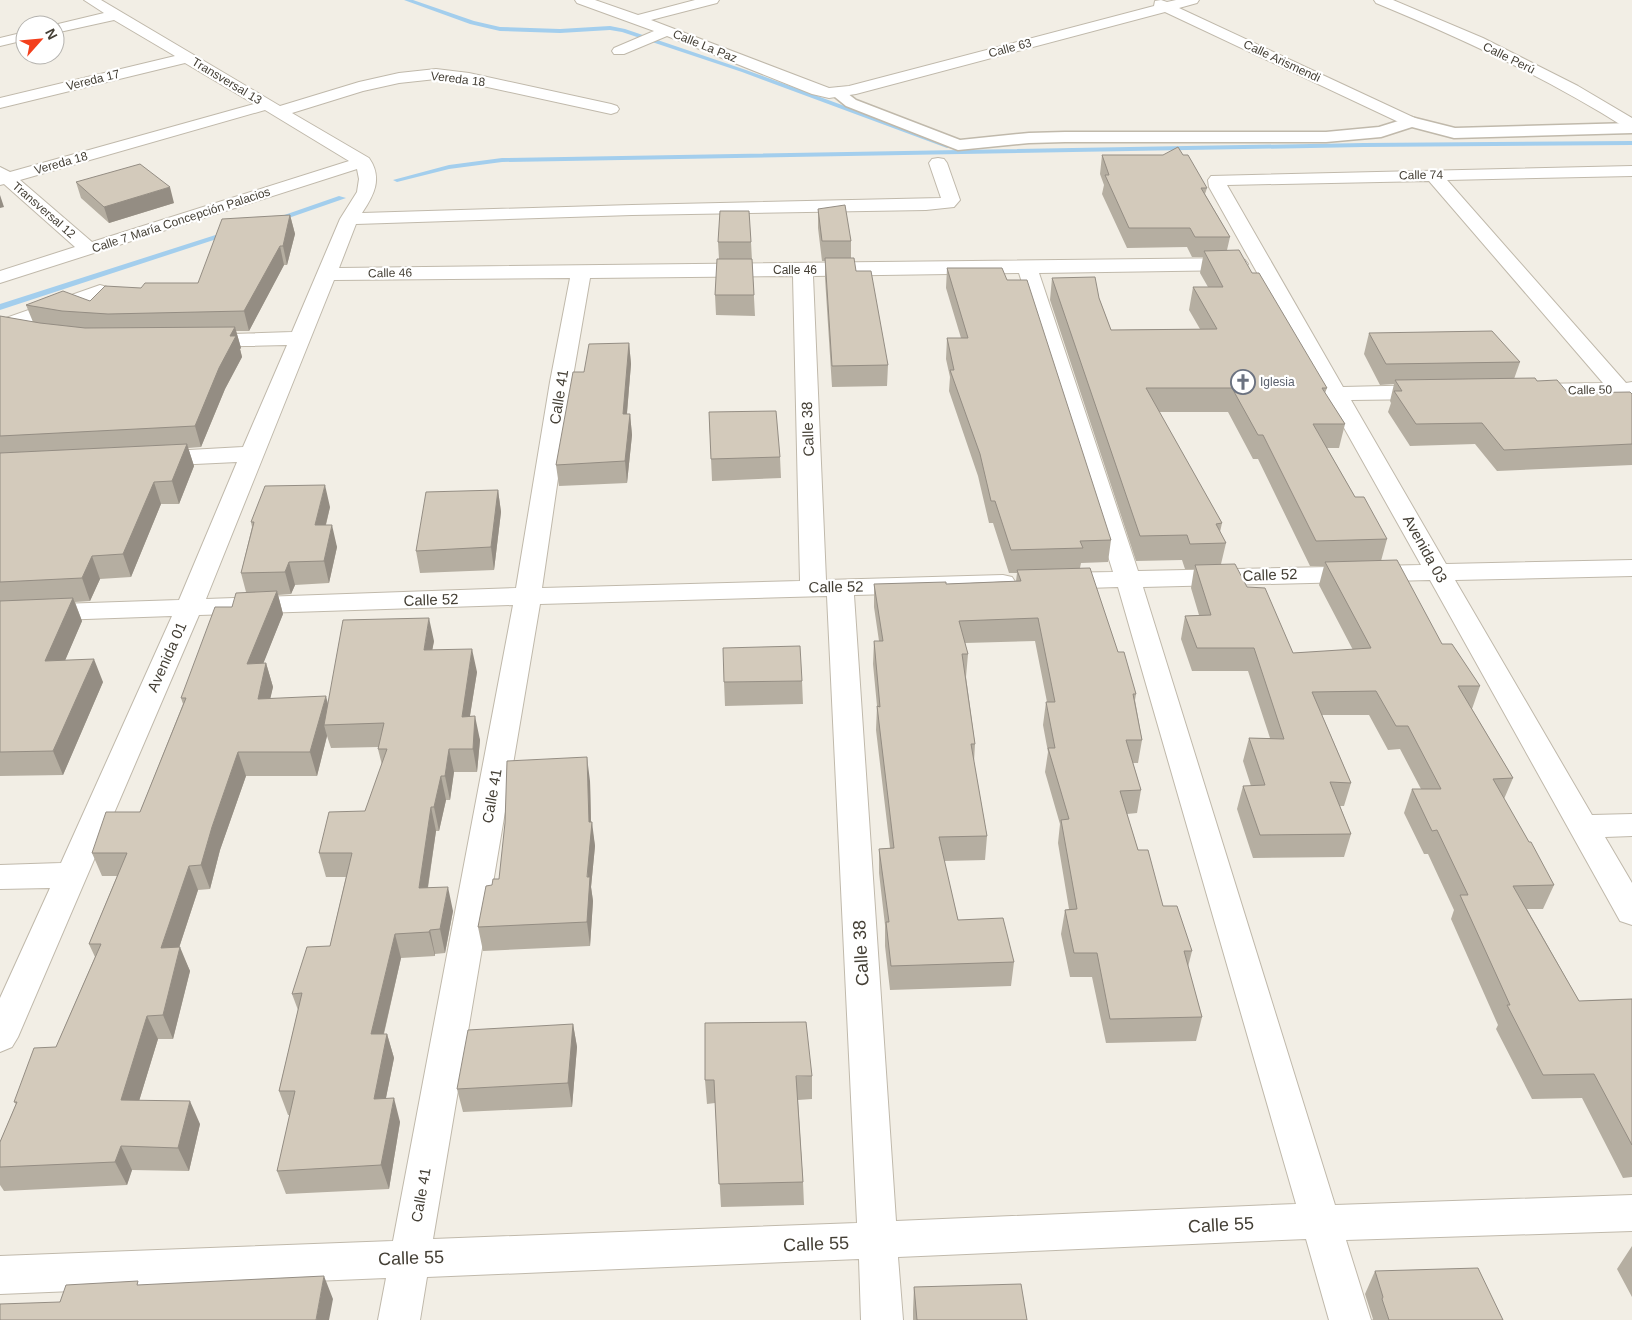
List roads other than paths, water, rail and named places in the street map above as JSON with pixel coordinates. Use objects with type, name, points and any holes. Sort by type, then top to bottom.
[{"type":"street","name":"Transversal 13","points":[[91,0],[363,162]]},
{"type":"street","name":"Calle La Paz","points":[[582,0],[638,19],[660,33],[833,93]]},
{"type":"street","points":[[638,19],[712,0]]},
{"type":"street","name":"Calle 63","points":[[833,93],[1159,3],[1192,0]]},
{"type":"street","name":"Calle Perú","points":[[1381,0],[1434,22],[1528,67],[1612,112],[1632,126]]},
{"type":"street","name":"Calle Arismendi","points":[[1159,3],[1411,122]]},
{"type":"street","points":[[65,27],[115,15]]},
{"type":"street","points":[[619,51],[660,33]]},
{"type":"street","points":[[0,42],[15,38]]},
{"type":"street","name":"Vereda 17","points":[[0,103],[186,58]]},
{"type":"street","name":"Vereda 18","points":[[3,177],[272,108],[399,78],[436,74],[469,78],[611,109]]},
{"type":"street","points":[[833,93],[851,103],[958,144],[972,145],[1029,138],[1065,137],[1326,137],[1381,132],[1411,122],[1421,123],[1454,133],[1632,126]]},
{"type":"street","name":"Avenida 01","points":[[0,1037],[189,608],[349,220],[369,187],[368,176],[363,162]]},
{"type":"street","name":"Calle 7 María Concepción Palacios","points":[[0,277],[363,162]]},
{"type":"street","points":[[349,220],[622,210],[926,205],[948,203],[951,200],[938,163]]},
{"type":"street","name":"Calle 74","points":[[1218,186],[1218,180],[1631,171]]},
{"type":"street","points":[[1433,175],[1626,389]]},
{"type":"street","name":"Transversal 12","points":[[3,177],[89,249]]},
{"type":"street","name":"Avenida 03","points":[[1218,186],[1632,912]]},
{"type":"street","name":"Calle 46","points":[[327,274],[1263,264]]},
{"type":"street","points":[[1027,267],[1128,579],[1350,1320]]},
{"type":"street","name":"Calle 38","points":[[803,270],[882,1320]]},
{"type":"street","name":"Calle 41","points":[[399,1320],[528,596],[561,382],[581,271]]},
{"type":"street","points":[[1,327],[100,291]]},
{"type":"street","points":[[1,327],[37,334]]},
{"type":"street","points":[[185,341],[301,338]]},
{"type":"street","name":"Calle 50","points":[[1513,391],[1626,389]]},
{"type":"street","points":[[1337,394],[1445,392]]},
{"type":"street","points":[[136,459],[252,454]]},
{"type":"street","name":"Calle 52","points":[[0,614],[826,587],[1632,568]]},
{"type":"street","points":[[1582,827],[1632,825]]},
{"type":"street","points":[[0,877],[70,875]]},
{"type":"street","name":"Calle 55","points":[[0,1275],[410,1258],[877,1242],[1307,1221],[1320,1223],[1632,1213]]},
{"type":"waterway","points":[[407,0],[472,23],[500,29],[560,31],[610,28],[623,30],[744,71],[950,146]]},
{"type":"waterway","points":[[397,180],[449,167],[502,160],[1364,145],[1632,143]]},
{"type":"waterway","points":[[274,220],[342,198]]},
{"type":"waterway","points":[[0,307],[231,233]]},
{"type":"place","name":"Iglesia","points":[[1243,382]]}]
